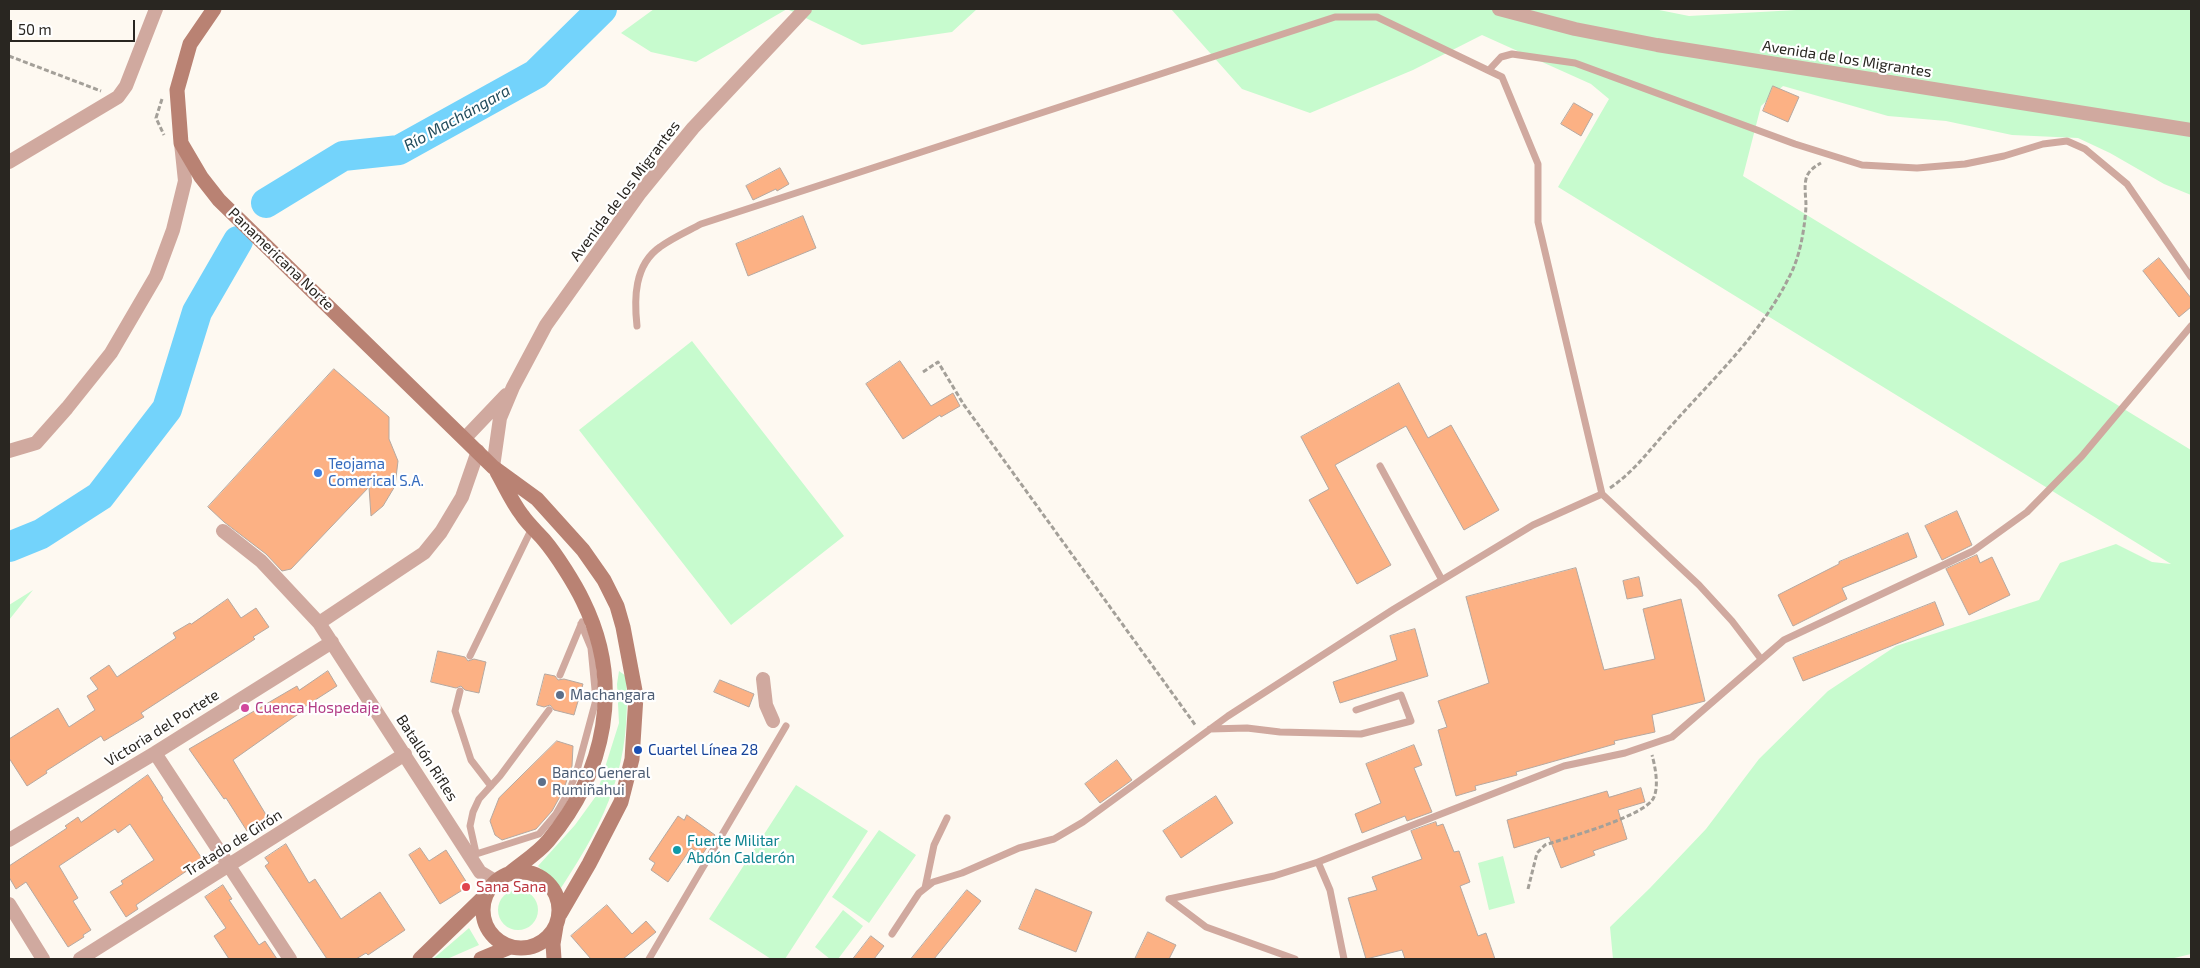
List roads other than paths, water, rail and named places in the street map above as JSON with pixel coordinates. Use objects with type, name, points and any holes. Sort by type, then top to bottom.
[{"type":"main road","name":"Panamericana Norte","points":[[214,9],[190,44],[177,90],[181,143],[200,177],[219,200],[493,466],[537,499],[584,550],[604,580],[616,606],[623,628],[636,696],[632,759],[621,802],[546,940],[529,948],[513,947],[481,959]]},
{"type":"main road","name":"Panamericana Norte","points":[[420,959],[485,896],[495,881],[510,873],[546,843],[583,791],[602,736],[607,699],[604,662],[584,617],[583,601],[546,542],[520,513],[493,466]]},
{"type":"main road","points":[[510,873],[523,871],[535,874],[546,880],[554,889],[559,901],[558,920],[553,944],[554,959]]},
{"type":"main road","points":[[485,896],[483,918],[487,929],[495,938],[533,959]]},
{"type":"street","points":[[9,162],[118,97],[126,86],[156,9]]},
{"type":"street","name":"Avenida de los Migrantes","points":[[513,387],[546,325],[640,193],[693,128],[805,9]]},
{"type":"street","name":"Avenida de los Migrantes","points":[[1499,9],[1575,29],[1657,45],[2191,130]]},
{"type":"street","points":[[9,451],[36,443],[67,408],[111,352],[156,276],[173,230],[185,181],[181,143]]},
{"type":"street","points":[[465,438],[513,387]]},
{"type":"street","points":[[493,466],[500,418],[513,387]]},
{"type":"street","points":[[319,623],[424,553],[441,532],[462,497],[478,451]]},
{"type":"street","name":"Batallón Rifles","points":[[223,531],[261,561],[319,623],[404,754],[473,854],[480,872],[495,881]]},
{"type":"street","name":"Victoria del Portete","points":[[9,840],[155,753],[332,642]]},
{"type":"street","points":[[763,679],[766,705],[773,721]]},
{"type":"street","points":[[155,753],[227,866],[290,959]]},
{"type":"street","name":"Tratado de Girón","points":[[80,959],[404,754]]},
{"type":"street","points":[[9,904],[43,959]]},
{"type":"lane","points":[[637,326],[634,302],[635,291],[646,262],[659,247],[701,224],[1335,17],[1377,17],[1502,77],[1538,164],[1538,222],[1602,494],[1699,585],[1732,621],[1761,658]]},
{"type":"lane","points":[[1489,70],[1501,57],[1512,54],[1575,63],[1795,144],[1862,165],[1917,168],[1965,164],[2004,156],[2043,144],[2067,140],[2085,149],[2127,184],[2191,277]]},
{"type":"lane","points":[[1295,959],[1206,927],[1169,899],[1274,876],[1318,862],[1564,766],[1625,753],[1672,737],[1784,640],[1973,551],[2027,512],[2082,456],[2191,326]]},
{"type":"lane","points":[[1380,466],[1442,580]]},
{"type":"lane","points":[[892,934],[919,893],[933,882],[962,873],[1019,848],[1054,839],[1083,822],[1210,729],[1386,614],[1533,525],[1602,494]]},
{"type":"lane","points":[[470,656],[532,527]]},
{"type":"lane","points":[[560,675],[584,617]]},
{"type":"lane","points":[[548,710],[491,786],[479,799],[473,812],[470,826],[473,854],[495,849],[539,834],[556,814],[568,793],[576,774],[596,700],[591,648],[584,617]]},
{"type":"lane","points":[[460,691],[455,711],[465,744],[471,760],[491,786]]},
{"type":"lane","points":[[1210,729],[1247,728],[1280,732],[1361,734],[1411,721],[1401,696],[1356,710]]},
{"type":"lane","points":[[649,959],[786,726]]},
{"type":"lane","points":[[926,888],[934,845],[948,818]]},
{"type":"lane","points":[[1318,862],[1330,890],[1344,959]]},
{"type":"waterway","name":"Río Machángara","points":[[266,203],[343,156],[399,150],[536,74],[602,9]]},
{"type":"waterway","name":"Río Machángara","points":[[9,547],[41,534],[100,496],[167,409],[197,312],[238,241]]},
{"type":"place","name":"Teojama Comerical S.A.","points":[[318,473]]},
{"type":"place","name":"Machangara","points":[[560,695]]},
{"type":"place","name":"Cuenca Hospedaje","points":[[245,708]]},
{"type":"place","name":"Cuartel Línea 28","points":[[638,750]]},
{"type":"place","name":"Banco General Rumiñahui","points":[[542,782]]},
{"type":"place","name":"Fuerte Militar Abdón Calderón","points":[[677,850]]},
{"type":"place","name":"Sana Sana","points":[[466,887]]}]
